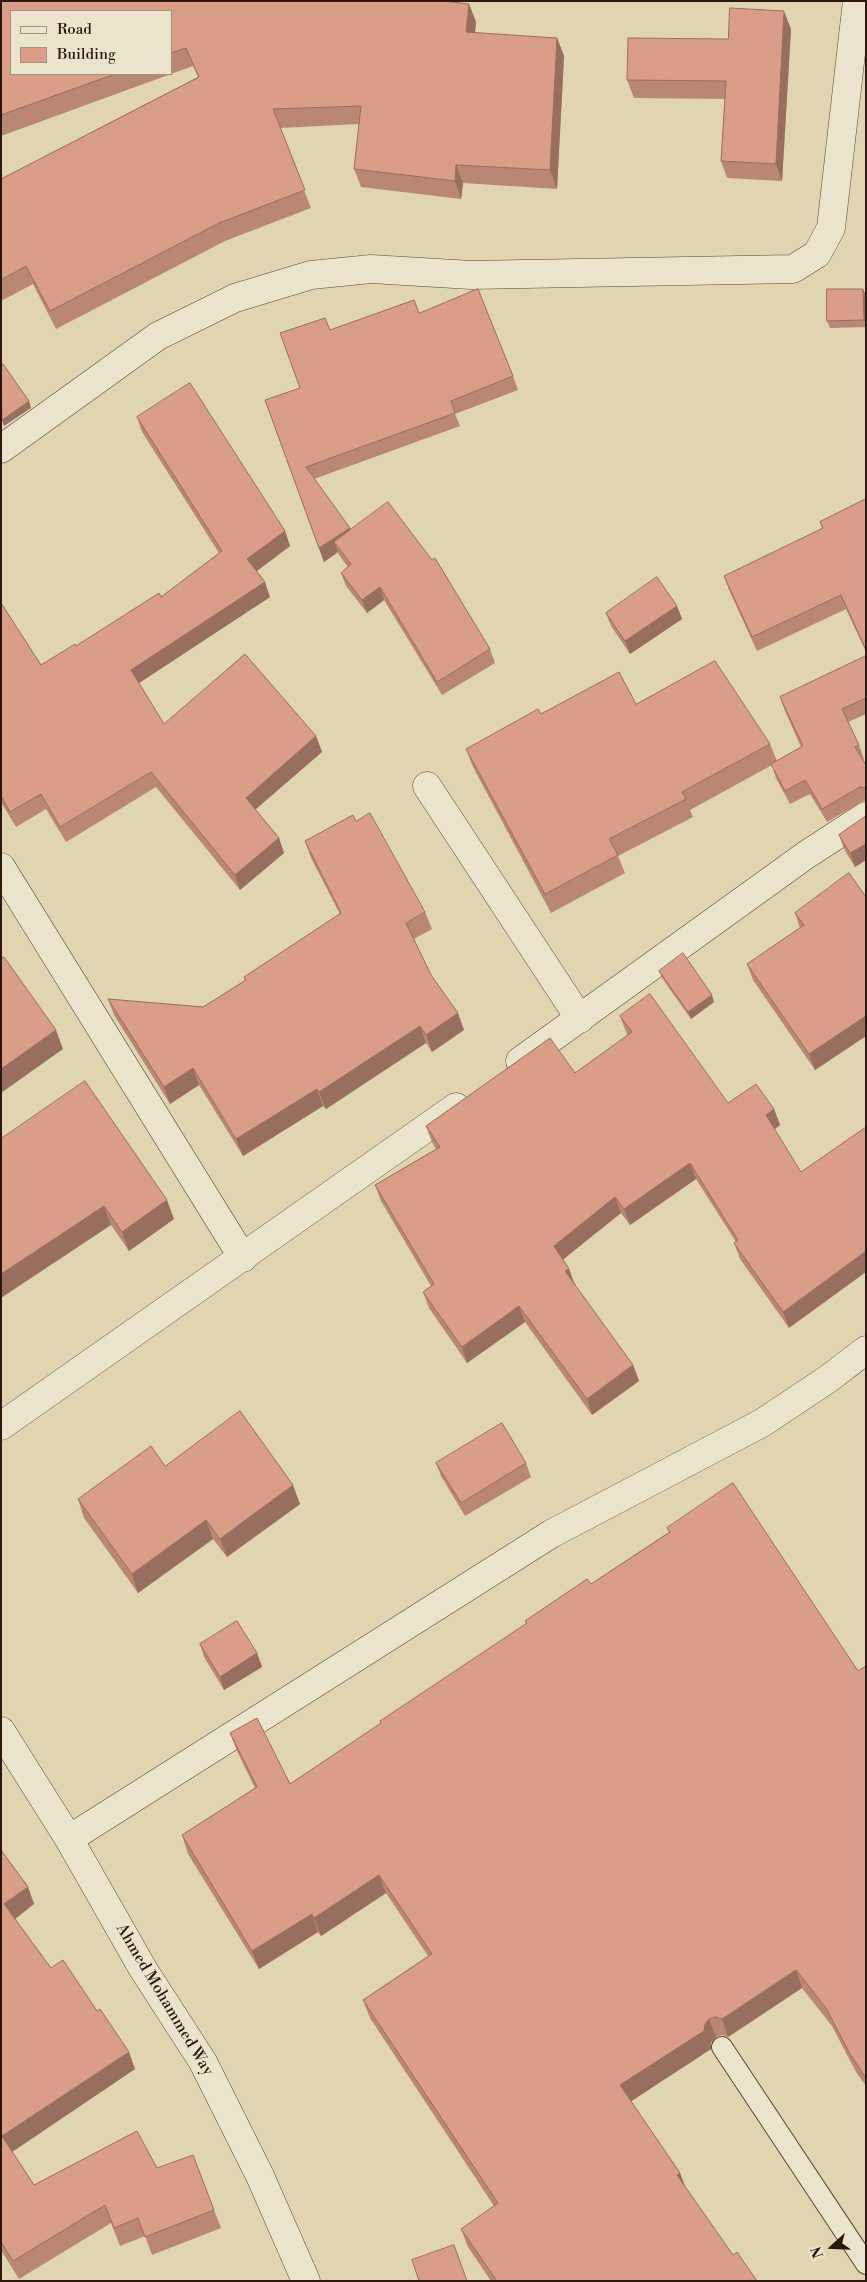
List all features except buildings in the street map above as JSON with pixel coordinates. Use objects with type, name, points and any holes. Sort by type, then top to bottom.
[{"type":"street","points":[[1,449],[158,336],[234,298],[311,275],[371,269],[471,275],[793,269],[817,254],[831,228],[857,1]]},
{"type":"street","points":[[427,786],[580,1019]]},
{"type":"street","points":[[500,1076],[806,855],[866,816]]},
{"type":"street","points":[[1,867],[243,1258]]},
{"type":"street","points":[[1,1426],[243,1258],[475,1093]]},
{"type":"street","points":[[69,1839],[552,1534],[762,1423],[828,1379],[866,1350]]},
{"type":"street","name":"Ahmed Mohammed Way","points":[[1,1731],[69,1839],[143,1969],[203,2062],[260,2176],[306,2281]]},
{"type":"lane","points":[[722,2047],[866,2264]]}]
